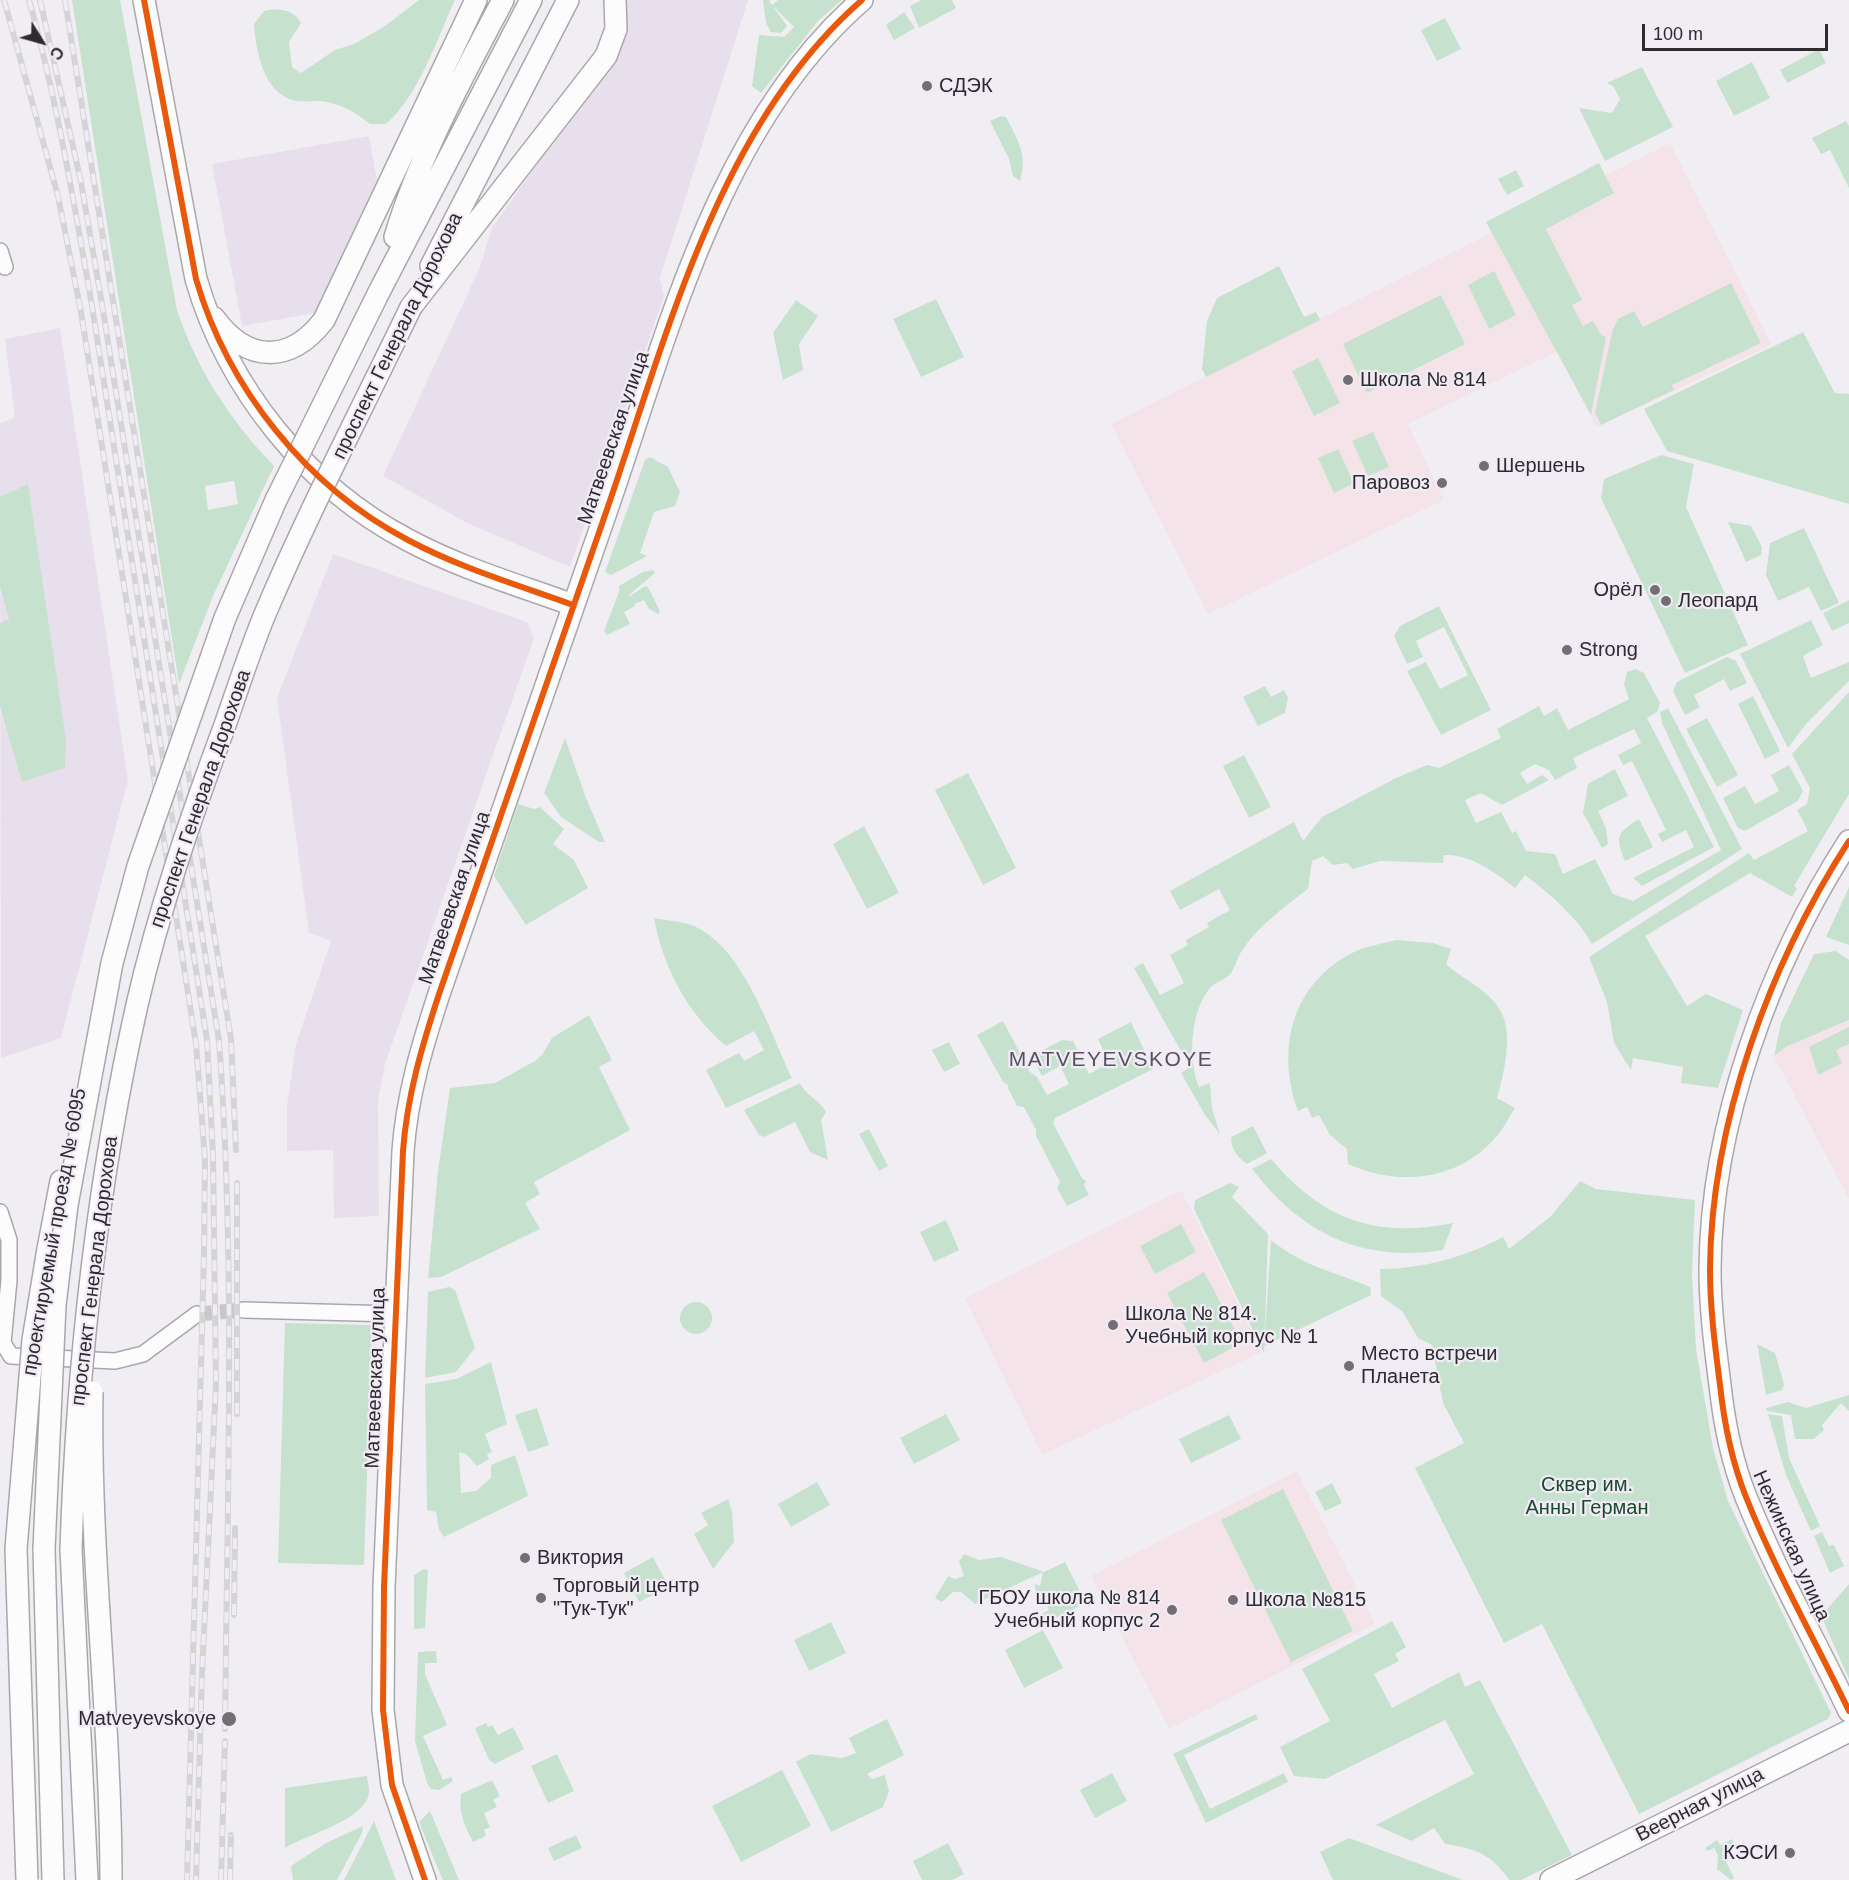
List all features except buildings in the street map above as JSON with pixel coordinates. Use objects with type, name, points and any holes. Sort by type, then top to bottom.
[{"type":"main road","points":[[144,0],[185,230],[200,291],[208,318],[228,361],[259,409],[315,471],[354,505],[407,540],[452,561],[573,605]]},
{"type":"main road","points":[[200,291],[225,333],[241,344],[258,351],[274,353],[288,350],[305,341],[324,320],[476,0]]},
{"type":"main road","points":[[379,292],[398,226],[421,164],[461,79],[503,0]]},
{"type":"main road","name":"проспект Генерала Дорохова","points":[[53,1880],[44,1549],[56,1294],[67,1205],[107,982],[138,866],[225,618],[276,500],[379,292],[531,0]]},
{"type":"main road","name":"проспект Генерала Дорохова","points":[[87,1880],[71,1549],[79,1386],[91,1283],[117,1109],[130,1040],[173,869],[265,614],[462,201],[568,0]]},
{"type":"main road","name":"Матвеевская улица","points":[[425,1880],[392,1785],[383,1710],[384,1587],[395,1314],[404,1129],[413,1078],[439,994],[681,296],[738,159],[766,112],[812,51],[839,20],[862,0]]},
{"type":"main road","points":[[411,307],[606,56],[614,40],[616,7]]},
{"type":"main road","name":"Нежинская улица","points":[[1849,841],[1797,934],[1752,1044],[1725,1143],[1712,1236],[1710,1269],[1714,1346],[1722,1410],[1746,1496],[1849,1711]]},
{"type":"main road","name":"проектируемый проезд № 6095","points":[[27,1880],[16,1549],[25,1419],[33,1340],[48,1249],[87,1052],[107,982]]},
{"type":"main road","points":[[91,1283],[91,1463],[111,1817],[111,1880]]},
{"type":"main road","name":"Веерная улица","points":[[1551,1880],[1849,1731]]},
{"type":"street","points":[[0,251],[5,267]]},
{"type":"street","points":[[0,1212],[9,1240],[9,1280],[3,1343],[11,1356],[115,1361],[143,1354],[197,1314]]},
{"type":"street","points":[[243,1310],[395,1314]]},
{"type":"shaded area","points":[[625,0],[748,0],[660,278],[664,296],[570,567],[467,523],[383,476],[480,267],[492,228],[622,43],[627,31]]},
{"type":"shaded area","points":[[369,136],[377,180],[315,313],[242,326],[212,164]]},
{"type":"shaded area","name":"Школа № 814","points":[[1670,143],[1772,345],[1596,427],[1558,352],[1538,361],[1408,424],[1444,500],[1208,614],[1111,424]]},
{"type":"shaded area","points":[[60,328],[128,780],[61,1038],[1,1058],[0,423],[15,418],[5,339]]},
{"type":"shaded area","points":[[333,554],[527,622],[534,638],[385,1064],[378,1101],[379,1216],[334,1218],[333,1150],[287,1151],[287,1105],[296,1044],[331,941],[309,933],[277,698]]},
{"type":"shaded area","points":[[1849,1020],[1849,1199],[1774,1057],[1788,1046]]},
{"type":"shaded area","name":"Школа № 814. Учебный корпус № 1","points":[[1181,1190],[1262,1352],[1042,1455],[965,1298]]},
{"type":"shaded area","name":"Школа №815","points":[[1297,1471],[1375,1624],[1169,1729],[1091,1576]]},
{"type":"green space","points":[[72,0],[120,0],[177,310],[194,353],[216,393],[243,431],[274,466],[213,596],[179,684]],"holes":[[[234,481],[238,504],[208,510],[205,486]]]},
{"type":"green space","points":[[419,0],[455,0],[418,82],[398,112],[386,124],[370,124],[353,112],[334,104],[320,101],[296,101],[285,97],[276,90],[263,70],[254,24],[264,11],[290,12],[301,23],[289,42],[292,67],[301,73],[335,50],[354,44],[385,26]]},
{"type":"green space","points":[[763,0],[769,0],[772,5],[778,0],[842,0],[818,21],[761,93],[752,86],[759,35],[784,37],[794,27],[773,6],[787,26],[781,33],[771,32],[766,23]]},
{"type":"green space","points":[[921,0],[952,0],[956,8],[919,28],[910,6]]},
{"type":"green space","points":[[904,12],[915,28],[894,40],[886,25]]},
{"type":"green space","points":[[1445,18],[1461,49],[1437,61],[1421,30]]},
{"type":"green space","points":[[1819,49],[1826,63],[1787,83],[1780,70]]},
{"type":"green space","points":[[1752,62],[1770,98],[1734,116],[1716,81]]},
{"type":"green space","points":[[1642,67],[1673,127],[1605,161],[1579,108],[1612,113],[1620,99],[1614,87],[1607,83]]},
{"type":"green space","points":[[1001,116],[1006,117],[1020,148],[1023,163],[1020,181],[1013,176],[1009,159],[990,121]]},
{"type":"green space","points":[[1846,121],[1849,126],[1849,188],[1830,150],[1821,154],[1812,138]]},
{"type":"green space","points":[[1599,163],[1614,193],[1546,229],[1582,300],[1572,305],[1583,326],[1593,321],[1601,335],[1606,337],[1591,415],[1486,222]]},
{"type":"green space","points":[[1516,170],[1524,186],[1507,195],[1498,179]]},
{"type":"green space","points":[[1279,266],[1304,317],[1316,312],[1320,320],[1206,377],[1202,369],[1207,321],[1217,298]]},
{"type":"green space","points":[[1494,271],[1516,315],[1489,329],[1468,285]]},
{"type":"green space","points":[[1731,283],[1761,343],[1672,385],[1674,390],[1601,425],[1595,413],[1612,332],[1618,319],[1634,311],[1643,327]]},
{"type":"green space","points":[[1441,295],[1465,344],[1367,393],[1343,344]]},
{"type":"green space","points":[[936,299],[964,357],[921,377],[893,319]]},
{"type":"green space","points":[[796,300],[818,316],[799,344],[803,370],[783,380],[773,333]]},
{"type":"green space","points":[[1803,332],[1835,393],[1849,394],[1849,504],[1667,451],[1644,409]]},
{"type":"green space","points":[[1318,358],[1340,403],[1314,416],[1292,371]]},
{"type":"green space","points":[[1373,432],[1389,467],[1368,476],[1352,441]]},
{"type":"green space","points":[[1338,449],[1354,483],[1334,493],[1318,458]]},
{"type":"green space","points":[[1661,455],[1694,464],[1686,507],[1748,645],[1685,673],[1601,498],[1604,479]]},
{"type":"green space","points":[[650,457],[668,467],[680,492],[675,506],[654,512],[640,553],[647,556],[611,575],[605,572],[645,460]]},
{"type":"green space","points":[[28,484],[66,740],[65,768],[22,782],[0,706],[0,623],[9,619],[0,586],[0,497]]},
{"type":"green space","points":[[1728,522],[1751,526],[1762,547],[1761,555],[1746,562]]},
{"type":"green space","points":[[1804,528],[1839,603],[1821,611],[1809,587],[1778,601],[1766,575],[1770,543]]},
{"type":"green space","points":[[653,570],[655,573],[629,595],[645,586],[648,587],[660,611],[658,614],[649,609],[644,600],[634,604],[635,606],[624,612],[630,624],[607,635],[604,631],[619,592],[619,586],[643,572]]},
{"type":"green space","points":[[1849,600],[1849,623],[1832,631],[1823,613]]},
{"type":"green space","points":[[1439,606],[1491,710],[1441,735],[1407,671],[1426,662],[1440,689],[1468,675],[1444,627],[1416,641],[1423,657],[1407,664],[1394,636],[1400,626]]},
{"type":"green space","points":[[1811,620],[1823,645],[1803,656],[1811,678],[1849,662],[1849,681],[1806,724],[1788,748],[1740,654]]},
{"type":"green space","points":[[1727,657],[1736,661],[1747,683],[1730,691],[1724,679],[1694,695],[1700,707],[1685,715],[1673,691],[1677,682]]},
{"type":"green space","points":[[1636,669],[1644,673],[1660,703],[1657,712],[1647,718],[1714,847],[1642,886],[1633,878],[1694,847],[1686,830],[1662,842],[1658,834],[1666,830],[1632,761],[1623,765],[1618,755],[1641,743],[1634,729],[1573,758],[1577,768],[1555,780],[1549,770],[1535,764],[1520,773],[1527,784],[1542,775],[1549,780],[1502,805],[1481,793],[1465,800],[1476,823],[1501,812],[1512,833],[1516,831],[1526,851],[1555,854],[1563,874],[1595,859],[1613,894],[1633,901],[1721,850],[1662,723],[1660,712],[1668,708],[1742,849],[1592,944],[1562,906],[1525,875],[1515,888],[1482,865],[1454,855],[1444,855],[1443,863],[1380,861],[1353,869],[1347,863],[1333,865],[1323,856],[1312,861],[1308,889],[1280,910],[1255,934],[1241,952],[1231,973],[1209,989],[1198,1011],[1192,1050],[1195,1076],[1199,1087],[1210,1083],[1212,1108],[1220,1134],[1205,1115],[1181,1073],[1190,1067],[1134,968],[1143,963],[1160,995],[1184,983],[1170,955],[1188,945],[1186,940],[1209,927],[1207,923],[1230,910],[1219,889],[1180,910],[1170,891],[1294,822],[1303,841],[1322,817],[1396,778],[1427,765],[1439,768],[1501,738],[1497,729],[1539,706],[1544,716],[1557,708],[1568,730],[1629,699],[1624,685],[1627,672]]},
{"type":"green space","points":[[1265,686],[1271,697],[1284,690],[1288,698],[1285,713],[1258,726],[1243,697]]},
{"type":"green space","points":[[1849,692],[1849,794],[1794,886],[1797,888],[1792,897],[1750,873],[1645,936],[1687,1006],[1706,994],[1743,1010],[1718,1088],[1681,1083],[1683,1067],[1633,1058],[1631,1070],[1614,1043],[1607,1002],[1589,957],[1749,853],[1754,860],[1808,831],[1797,810],[1807,804],[1810,788],[1792,754]]},
{"type":"green space","points":[[1753,696],[1780,751],[1765,759],[1738,704]]},
{"type":"green space","points":[[1707,718],[1738,775],[1717,787],[1686,729]]},
{"type":"green space","points":[[565,738],[586,798],[605,842],[599,842],[561,817],[544,793]]},
{"type":"green space","points":[[1244,755],[1271,807],[1249,818],[1223,766]]},
{"type":"green space","points":[[1789,765],[1803,791],[1798,801],[1745,831],[1738,828],[1723,798],[1745,786],[1755,804],[1779,791],[1771,775]]},
{"type":"green space","points":[[1615,769],[1628,796],[1598,811],[1606,828],[1608,844],[1602,848],[1583,813],[1588,784]]},
{"type":"green space","points":[[968,773],[1016,868],[983,885],[935,790]]},
{"type":"green space","points":[[518,804],[534,809],[540,807],[564,829],[553,844],[574,860],[588,888],[526,925],[494,876]]},
{"type":"green space","points":[[1639,819],[1653,847],[1625,861],[1620,846],[1620,836],[1626,828]]},
{"type":"green space","points":[[864,826],[899,893],[867,909],[833,844]]},
{"type":"green space","points":[[1849,887],[1849,945],[1826,937]]},
{"type":"green space","points":[[654,918],[694,926],[712,937],[727,953],[754,993],[792,1078],[726,1108],[706,1070],[739,1053],[744,1061],[764,1050],[754,1031],[726,1046],[700,1019],[688,1004],[670,971]]},
{"type":"green space","points":[[1396,940],[1433,943],[1451,949],[1446,964],[1489,996],[1500,1010],[1506,1030],[1505,1065],[1497,1098],[1515,1108],[1500,1133],[1482,1151],[1465,1163],[1427,1176],[1387,1176],[1348,1164],[1347,1149],[1330,1135],[1319,1115],[1312,1118],[1307,1107],[1298,1111],[1292,1088],[1289,1042],[1302,1001],[1315,982],[1331,966],[1352,953]]},
{"type":"green space","points":[[1836,951],[1849,960],[1849,1020],[1788,1046],[1774,1056],[1781,1023],[1814,954]]},
{"type":"green space","points":[[589,1015],[612,1060],[599,1067],[630,1130],[534,1182],[540,1194],[525,1203],[540,1229],[441,1277],[428,1278],[438,1171],[450,1088],[495,1083],[535,1061],[542,1055],[552,1038]]},
{"type":"green space","points":[[1003,1021],[1030,1072],[1037,1077],[1047,1095],[1069,1084],[1060,1066],[1042,1076],[1031,1056],[1062,1040],[1073,1041],[1089,1074],[1109,1063],[1098,1039],[1131,1022],[1153,1069],[1055,1118],[1053,1123],[1082,1178],[1086,1181],[1084,1185],[1089,1195],[1067,1206],[1057,1188],[1060,1182],[1024,1107],[1017,1106],[1008,1085],[1003,1082],[977,1035]]},
{"type":"green space","points":[[1849,1027],[1849,1044],[1836,1050],[1842,1063],[1818,1075],[1809,1047]]},
{"type":"green space","points":[[949,1042],[960,1064],[944,1072],[932,1050]]},
{"type":"green space","points":[[800,1083],[826,1112],[821,1120],[828,1160],[810,1152],[795,1122],[764,1137],[759,1135],[744,1110]]},
{"type":"green space","points":[[1253,1126],[1267,1153],[1247,1164],[1235,1152],[1231,1137]]},
{"type":"green space","points":[[869,1129],[888,1166],[879,1171],[859,1134]]},
{"type":"green space","points":[[1271,1159],[1310,1197],[1330,1210],[1352,1219],[1375,1226],[1399,1228],[1453,1223],[1443,1250],[1413,1253],[1385,1252],[1359,1247],[1312,1226],[1271,1191],[1252,1169]]},
{"type":"green space","name":"Сквер им. Анны Герман","points":[[1580,1181],[1596,1189],[1695,1200],[1692,1274],[1696,1349],[1713,1448],[1728,1501],[1831,1713],[1828,1719],[1639,1814],[1542,1624],[1504,1643],[1415,1468],[1464,1443],[1443,1403],[1432,1345],[1418,1338],[1402,1311],[1381,1296],[1380,1269],[1412,1267],[1443,1260],[1503,1237],[1509,1249],[1550,1217]]},
{"type":"green space","points":[[1230,1183],[1239,1187],[1232,1197],[1268,1234],[1264,1353],[1194,1209],[1195,1200]]},
{"type":"green space","points":[[946,1220],[959,1250],[934,1262],[920,1232]]},
{"type":"green space","points":[[1181,1224],[1196,1252],[1155,1274],[1140,1246]]},
{"type":"green space","points":[[1271,1240],[1307,1263],[1370,1287],[1371,1295],[1264,1346]]},
{"type":"green space","points":[[1204,1272],[1242,1343],[1204,1363],[1167,1293]]},
{"type":"green space","points":[[449,1287],[455,1290],[475,1348],[456,1372],[425,1378],[428,1292]]},
{"type":"green space","points":[[696,1302],[707,1307],[712,1318],[707,1329],[696,1334],[685,1329],[680,1318],[685,1307]]},
{"type":"green space","points":[[285,1323],[372,1325],[364,1565],[278,1563]]},
{"type":"green space","points":[[1757,1344],[1775,1353],[1784,1384],[1782,1390],[1766,1395]]},
{"type":"green space","points":[[491,1362],[507,1424],[485,1434],[492,1452],[487,1454],[489,1459],[477,1466],[466,1454],[459,1452],[461,1493],[476,1491],[491,1478],[491,1465],[515,1455],[528,1496],[444,1537],[439,1530],[436,1512],[427,1510],[425,1384],[456,1379]]},
{"type":"green space","points":[[1849,1395],[1849,1411],[1841,1403],[1822,1425],[1824,1430],[1814,1439],[1795,1439],[1791,1415],[1767,1411],[1766,1408],[1788,1402],[1806,1408]]},
{"type":"green space","points":[[537,1408],[549,1445],[528,1452],[515,1415]]},
{"type":"green space","points":[[946,1414],[960,1440],[914,1464],[900,1438]]},
{"type":"green space","points":[[1768,1414],[1782,1416],[1789,1458],[1820,1526],[1811,1531],[1786,1475]]},
{"type":"green space","points":[[1229,1415],[1241,1439],[1191,1463],[1179,1439]]},
{"type":"green space","points":[[817,1482],[830,1505],[791,1527],[778,1504]]},
{"type":"green space","points":[[1332,1483],[1342,1503],[1325,1511],[1315,1492]]},
{"type":"green space","points":[[1283,1489],[1353,1631],[1291,1662],[1221,1520]]},
{"type":"green space","points":[[728,1499],[732,1511],[734,1542],[713,1569],[694,1534],[708,1525],[701,1513]]},
{"type":"green space","points":[[1822,1532],[1829,1546],[1834,1545],[1844,1566],[1830,1573],[1814,1536]]},
{"type":"green space","points":[[964,1554],[979,1560],[1001,1557],[1044,1572],[1065,1562],[1086,1603],[1041,1625],[1037,1616],[1049,1610],[1040,1591],[1036,1593],[1035,1584],[1040,1586],[1043,1572],[975,1604],[961,1592],[953,1592],[942,1602],[935,1598],[948,1576],[955,1579],[964,1576],[959,1562]]},
{"type":"green space","points":[[653,1557],[669,1587],[639,1602],[624,1573]]},
{"type":"green space","points":[[424,1569],[428,1570],[425,1628],[414,1629],[414,1575]]},
{"type":"green space","points":[[1849,1584],[1849,1679],[1821,1616]]},
{"type":"green space","points":[[1392,1621],[1406,1647],[1395,1654],[1399,1661],[1374,1674],[1392,1708],[1459,1672],[1465,1687],[1480,1680],[1572,1855],[1521,1880],[1509,1880],[1496,1864],[1482,1854],[1445,1844],[1434,1828],[1411,1841],[1376,1825],[1474,1774],[1445,1720],[1325,1779],[1294,1776],[1280,1747],[1330,1721],[1302,1669]]},
{"type":"green space","points":[[831,1622],[846,1653],[809,1671],[794,1640]]},
{"type":"green space","points":[[1043,1630],[1063,1668],[1024,1688],[1005,1650]]},
{"type":"green space","points":[[436,1651],[437,1663],[425,1663],[425,1674],[447,1725],[423,1736],[443,1780],[451,1777],[453,1781],[439,1790],[431,1789],[427,1783],[415,1741],[418,1652]]},
{"type":"green space","points":[[1256,1714],[1258,1719],[1184,1755],[1210,1809],[1284,1773],[1288,1782],[1206,1823],[1173,1754]]},
{"type":"green space","points":[[887,1719],[904,1755],[867,1774],[872,1779],[885,1775],[889,1791],[883,1807],[831,1832],[796,1762],[811,1754],[842,1758],[856,1753],[849,1738]]},
{"type":"green space","points":[[486,1723],[488,1727],[492,1725],[498,1735],[513,1727],[524,1749],[495,1764],[489,1760],[475,1728]]},
{"type":"green space","points":[[557,1754],[574,1791],[548,1803],[531,1766]]},
{"type":"green space","points":[[782,1770],[811,1826],[741,1862],[712,1806]]},
{"type":"green space","points":[[1112,1773],[1127,1801],[1095,1818],[1080,1790]]},
{"type":"green space","points":[[367,1776],[369,1794],[361,1808],[342,1822],[285,1848],[285,1788]]},
{"type":"green space","points":[[492,1780],[500,1796],[493,1800],[497,1807],[484,1813],[490,1827],[484,1830],[486,1836],[473,1842],[460,1807],[461,1794]]},
{"type":"green space","points":[[430,1811],[459,1880],[443,1880],[441,1876],[419,1822]]},
{"type":"green space","points":[[374,1821],[396,1880],[344,1880]]},
{"type":"green space","points":[[363,1826],[362,1833],[337,1880],[293,1880],[291,1866],[326,1843]]},
{"type":"green space","points":[[576,1835],[582,1848],[554,1861],[548,1848]]},
{"type":"green space","points":[[1349,1838],[1463,1880],[1333,1880],[1320,1852]]},
{"type":"green space","points":[[1732,1839],[1735,1847],[1722,1853],[1734,1878],[1731,1880],[1717,1869],[1718,1855],[1714,1848],[1707,1851],[1705,1848],[1717,1840],[1720,1845]]},
{"type":"green space","points":[[948,1843],[964,1874],[952,1880],[922,1880],[913,1861]]},
{"type":"tunnel","points":[[197,1314],[243,1310]]},
{"type":"railway","points":[[4,0],[58,196],[81,312],[196,1044],[205,1159],[204,1254],[187,1880]]},
{"type":"railway","points":[[29,0],[72,190],[92,306],[207,1040],[213,1155],[216,1384],[202,1673],[196,1880]]},
{"type":"railway","points":[[40,0],[81,182],[102,304],[219,1041],[229,1299],[225,1729]]},
{"type":"railway","points":[[65,0],[231,1039],[236,1150]]},
{"type":"railway","points":[[237,1183],[237,1414]]},
{"type":"railway","points":[[234,1615],[235,1528]]},
{"type":"railway","points":[[221,1880],[225,1741]]},
{"type":"railway","points":[[230,1880],[231,1835]]},
{"type":"cycle path","points":[[144,0],[196,279],[210,320],[228,359],[251,396],[276,431],[305,463],[371,518],[408,540],[448,559],[573,605]]},
{"type":"cycle path","points":[[425,1880],[392,1785],[383,1710],[384,1587],[403,1151],[416,1071],[439,994],[674,310],[702,240],[733,173],[769,110],[812,51],[862,0]]},
{"type":"cycle path","points":[[1849,841],[1820,888],[1794,939],[1750,1046],[1721,1158],[1713,1214],[1710,1269],[1713,1327],[1722,1399],[1729,1442],[1737,1470],[1746,1497],[1770,1551],[1849,1711]]},
{"type":"place","name":"СДЭК","points":[[927,86]]},
{"type":"place","name":"Школа № 814","points":[[1348,380]]},
{"type":"place","name":"Шершень","points":[[1484,466]]},
{"type":"place","name":"Паровоз","points":[[1442,483]]},
{"type":"place","name":"Орёл","points":[[1655,590]]},
{"type":"place","name":"Леопард","points":[[1666,601]]},
{"type":"place","name":"Strong","points":[[1567,650]]},
{"type":"place","name":"Школа № 814. Учебный корпус № 1","points":[[1113,1325]]},
{"type":"place","name":"Место встречи Планета","points":[[1349,1366]]},
{"type":"place","name":"Виктория","points":[[525,1558]]},
{"type":"place","name":"Торговый центр \"Тук-Тук\"","points":[[541,1598]]},
{"type":"place","name":"Школа №815","points":[[1233,1600]]},
{"type":"place","name":"ГБОУ школа № 814 Учебный корпус 2","points":[[1172,1610]]},
{"type":"place","name":"Matveyevskoye","points":[[229,1719]]},
{"type":"place","name":"КЭСИ","points":[[1790,1853]]},
{"type":"district","name":"MATVEYEVSKOYE","points":[[1111,1060]]}]
